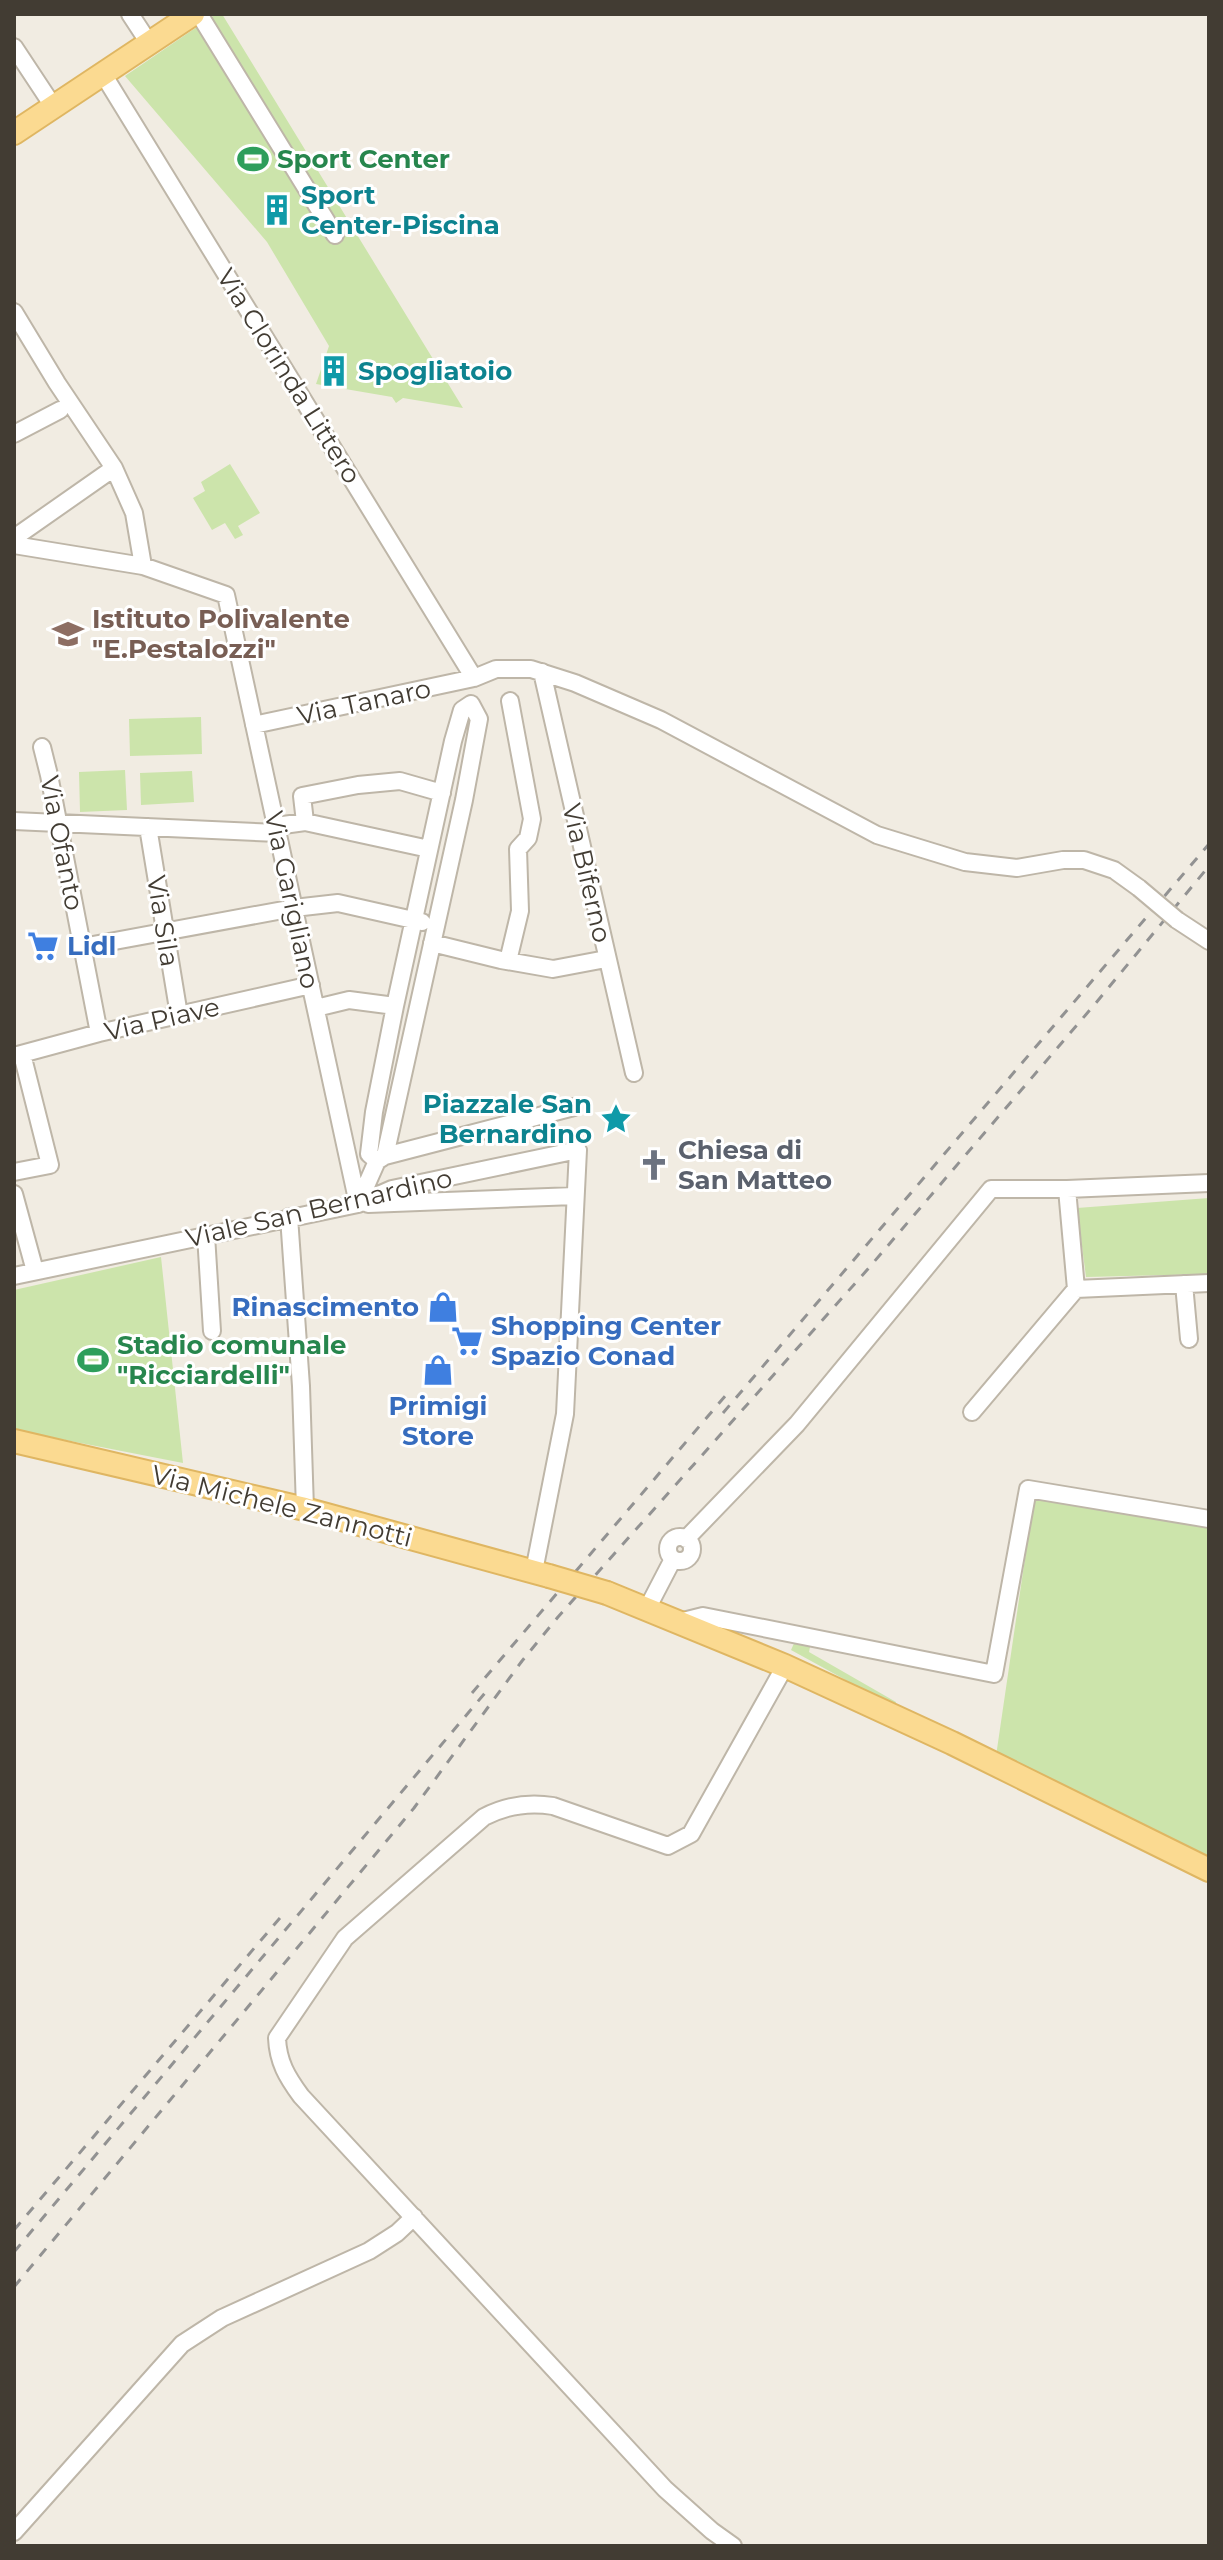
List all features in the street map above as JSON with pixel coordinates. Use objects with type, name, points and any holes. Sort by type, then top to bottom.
[{"type":"main road","points":[[14,133],[196,14]]},
{"type":"main road","name":"Via Michele Zannotti","points":[[14,1441],[305,1509],[607,1593],[785,1666],[952,1743],[1209,1870]]},
{"type":"street","points":[[130,14],[149,43]]},
{"type":"street","points":[[196,14],[335,235]]},
{"type":"street","points":[[14,47],[53,106]]},
{"type":"street","name":"Via Clorinda Littero","points":[[103,74],[474,678]]},
{"type":"street","points":[[14,312],[114,468],[134,513],[143,566],[14,545]]},
{"type":"street","points":[[14,434],[60,410]]},
{"type":"street","points":[[14,538],[114,468]]},
{"type":"street","name":"Via Garigliano","points":[[143,566],[226,595],[358,1204]]},
{"type":"street","name":"Via Tanaro","points":[[254,725],[474,678],[496,669],[531,669],[575,683],[661,720],[793,793],[877,835],[965,862],[1017,868],[1063,860],[1084,860],[1114,870],[1209,941]]},
{"type":"street","name":"Via Biferno","points":[[542,672],[634,1073]]},
{"type":"street","points":[[474,678],[471,704],[479,719],[436,925],[381,1158],[358,1204],[575,1196],[565,1414],[542,1574]]},
{"type":"street","points":[[508,961],[520,911],[518,849],[528,838],[532,819],[510,701]]},
{"type":"street","points":[[471,704],[462,710],[429,849],[374,1112],[369,1154],[381,1158],[574,1107]]},
{"type":"street","name":"Via Ofanto","points":[[42,747],[99,1033]]},
{"type":"street","points":[[305,822],[302,796],[358,785],[400,781],[442,793]]},
{"type":"street","points":[[14,821],[277,830],[305,822],[429,849]]},
{"type":"street","name":"Via Sila","points":[[148,827],[179,1015]]},
{"type":"street","points":[[82,947],[338,903],[436,925]]},
{"type":"street","points":[[432,943],[553,969],[606,959]]},
{"type":"street","name":"Via Piave","points":[[18,1055],[99,1033],[311,985]]},
{"type":"street","points":[[316,1008],[349,1000],[395,1006]]},
{"type":"street","points":[[14,1172],[50,1165],[18,1055]]},
{"type":"street","name":"Viale San Bernardino","points":[[14,1276],[358,1204],[392,1189],[578,1150],[575,1196]]},
{"type":"street","points":[[647,1609],[673,1559],[684,1561],[690,1556],[693,1549],[686,1539],[797,1424],[991,1189],[1209,1183]]},
{"type":"street","points":[[972,1412],[1076,1289],[1067,1189]]},
{"type":"street","points":[[14,1194],[35,1271]]},
{"type":"street","points":[[289,1217],[301,1386],[305,1509]]},
{"type":"street","points":[[206,1235],[212,1331]]},
{"type":"street","points":[[1076,1289],[1209,1283]]},
{"type":"street","points":[[1184,1284],[1189,1339]]},
{"type":"street","points":[[679,1622],[703,1616],[994,1674],[1028,1489],[1209,1519]]},
{"type":"street","points":[[733,2546],[665,2489],[301,2096],[278,2058],[277,2038],[345,1938],[484,1817],[501,1809],[535,1803],[553,1806],[668,1846],[691,1834],[785,1666]]},
{"type":"street","points":[[14,2532],[182,2344],[222,2318],[369,2251],[397,2233],[414,2217]]},
{"type":"green space","name":"Sport Center","points":[[216,14],[222,14],[463,408],[403,398],[396,403],[392,397],[316,384],[329,346],[267,242],[125,76]]},
{"type":"green space","points":[[230,464],[260,513],[238,526],[243,535],[235,539],[225,523],[212,530],[193,498],[205,491],[201,482]]},
{"type":"green space","points":[[201,717],[202,754],[130,756],[129,719]]},
{"type":"green space","points":[[125,770],[127,810],[80,812],[79,772]]},
{"type":"green space","points":[[192,771],[194,802],[141,805],[140,773]]},
{"type":"green space","points":[[1209,1198],[1209,1274],[1086,1277],[1077,1208]]},
{"type":"green space","name":"Stadio comunale \"Ricciardelli\"","points":[[161,1257],[183,1463],[14,1430],[14,1290]]},
{"type":"green space","points":[[1034,1497],[1209,1525],[1209,1858],[996,1756]]},
{"type":"green space","points":[[796,1639],[811,1642],[809,1652],[896,1702],[895,1707],[791,1650]]},
{"type":"railway","points":[[723,1413],[1209,844]]},
{"type":"railway","points":[[14,2287],[414,1808],[558,1617],[867,1270],[1209,866]]},
{"type":"railway","points":[[472,1693],[726,1395]]},
{"type":"railway","points":[[14,2252],[490,1687]]},
{"type":"railway","points":[[14,2230],[285,1912]]},
{"type":"place","name":"Sport Center","points":[[253,159]]},
{"type":"place","name":"Sport Center-Piscina","points":[[277,210]]},
{"type":"place","name":"Spogliatoio","points":[[334,371]]},
{"type":"place","name":"Istituto Polivalente \"E.Pestalozzi\"","points":[[68,634]]},
{"type":"place","name":"Lidl","points":[[43,946]]},
{"type":"place","name":"Piazzale San Bernardino","points":[[616,1119]]},
{"type":"place","name":"Chiesa di San Matteo","points":[[654,1165]]},
{"type":"place","name":"Rinascimento","points":[[443,1307]]},
{"type":"place","name":"Shopping Center Spazio Conad","points":[[467,1341]]},
{"type":"place","name":"Stadio comunale \"Ricciardelli\"","points":[[93,1360]]},
{"type":"place","name":"Primigi Store","points":[[438,1370]]}]
